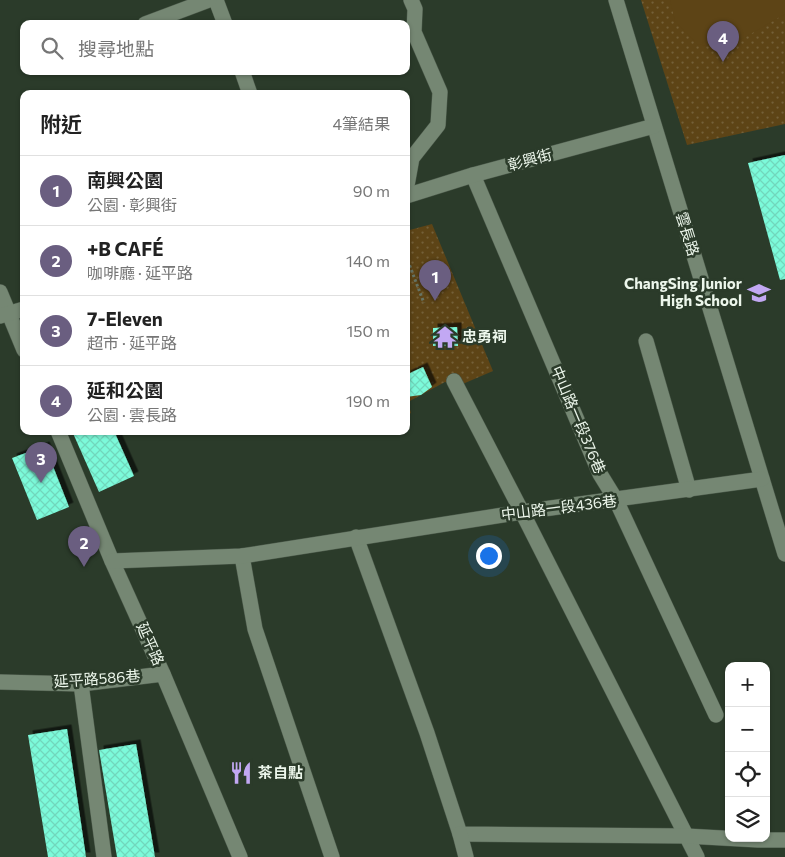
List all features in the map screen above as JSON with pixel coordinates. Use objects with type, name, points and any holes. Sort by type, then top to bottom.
[{"type":"street","points":[[156,20],[209,0]]},
{"type":"street","points":[[216,0],[224,20]]},
{"type":"street","points":[[410,169],[412,158],[438,124],[440,92],[414,32],[415,8],[411,0]]},
{"type":"street","name":"雲長路","points":[[616,0],[785,554]]},
{"type":"street","points":[[243,75],[249,90]]},
{"type":"street","name":"彰興街","points":[[410,195],[473,175],[654,126]]},
{"type":"street","name":"中山路一段376巷","points":[[473,175],[600,474],[616,500],[716,715]]},
{"type":"street","points":[[0,292],[4,315],[20,343]]},
{"type":"street","points":[[4,315],[20,310]]},
{"type":"street","points":[[646,340],[688,490]]},
{"type":"street","points":[[454,381],[697,857]]},
{"type":"street","name":"延平路","points":[[60,435],[240,857]]},
{"type":"street","name":"中山路一段436巷","points":[[112,561],[242,556],[522,512],[762,480]]},
{"type":"street","points":[[356,537],[427,733],[466,857]]},
{"type":"street","points":[[242,556],[255,629],[332,857]]},
{"type":"street","name":"延平路586巷","points":[[0,682],[81,684],[163,674]]},
{"type":"street","points":[[81,684],[104,857]]},
{"type":"street","points":[[460,834],[686,836],[785,840]]},
{"type":"path","points":[[410,266],[424,303]]},
{"type":"shaded area","points":[[641,0],[785,0],[785,124],[687,145]]},
{"type":"shaded area","points":[[670,0],[785,0],[785,14],[740,40],[714,47],[697,44],[675,21]]},
{"type":"shaded area","points":[[432,224],[493,371],[458,386],[445,382],[410,401],[410,230]]},
{"type":"building","points":[[785,155],[785,279],[780,280],[748,163]]},
{"type":"building","name":"忠勇祠","points":[[457,327],[458,346],[433,346],[433,328]]},
{"type":"building","points":[[423,367],[432,387],[421,395],[410,396],[410,373]]},
{"type":"building","points":[[74,435],[116,435],[134,476],[99,492]]},
{"type":"building","points":[[45,446],[69,507],[37,520],[12,458]]},
{"type":"building","points":[[67,729],[86,857],[48,857],[28,735]]},
{"type":"building","points":[[136,744],[155,857],[117,857],[99,750]]},
{"type":"place","name":"延和公園","points":[[723,62]]},
{"type":"place","name":"ChangSing Junior High School","points":[[759,293]]},
{"type":"place","name":"南興公園","points":[[435,301]]},
{"type":"place","name":"忠勇祠","points":[[445,337]]},
{"type":"place","name":"7-Eleven","points":[[41,483]]},
{"type":"place","name":"+B CAFÉ","points":[[84,567]]},
{"type":"place","name":"茶自點","points":[[241,773]]}]
